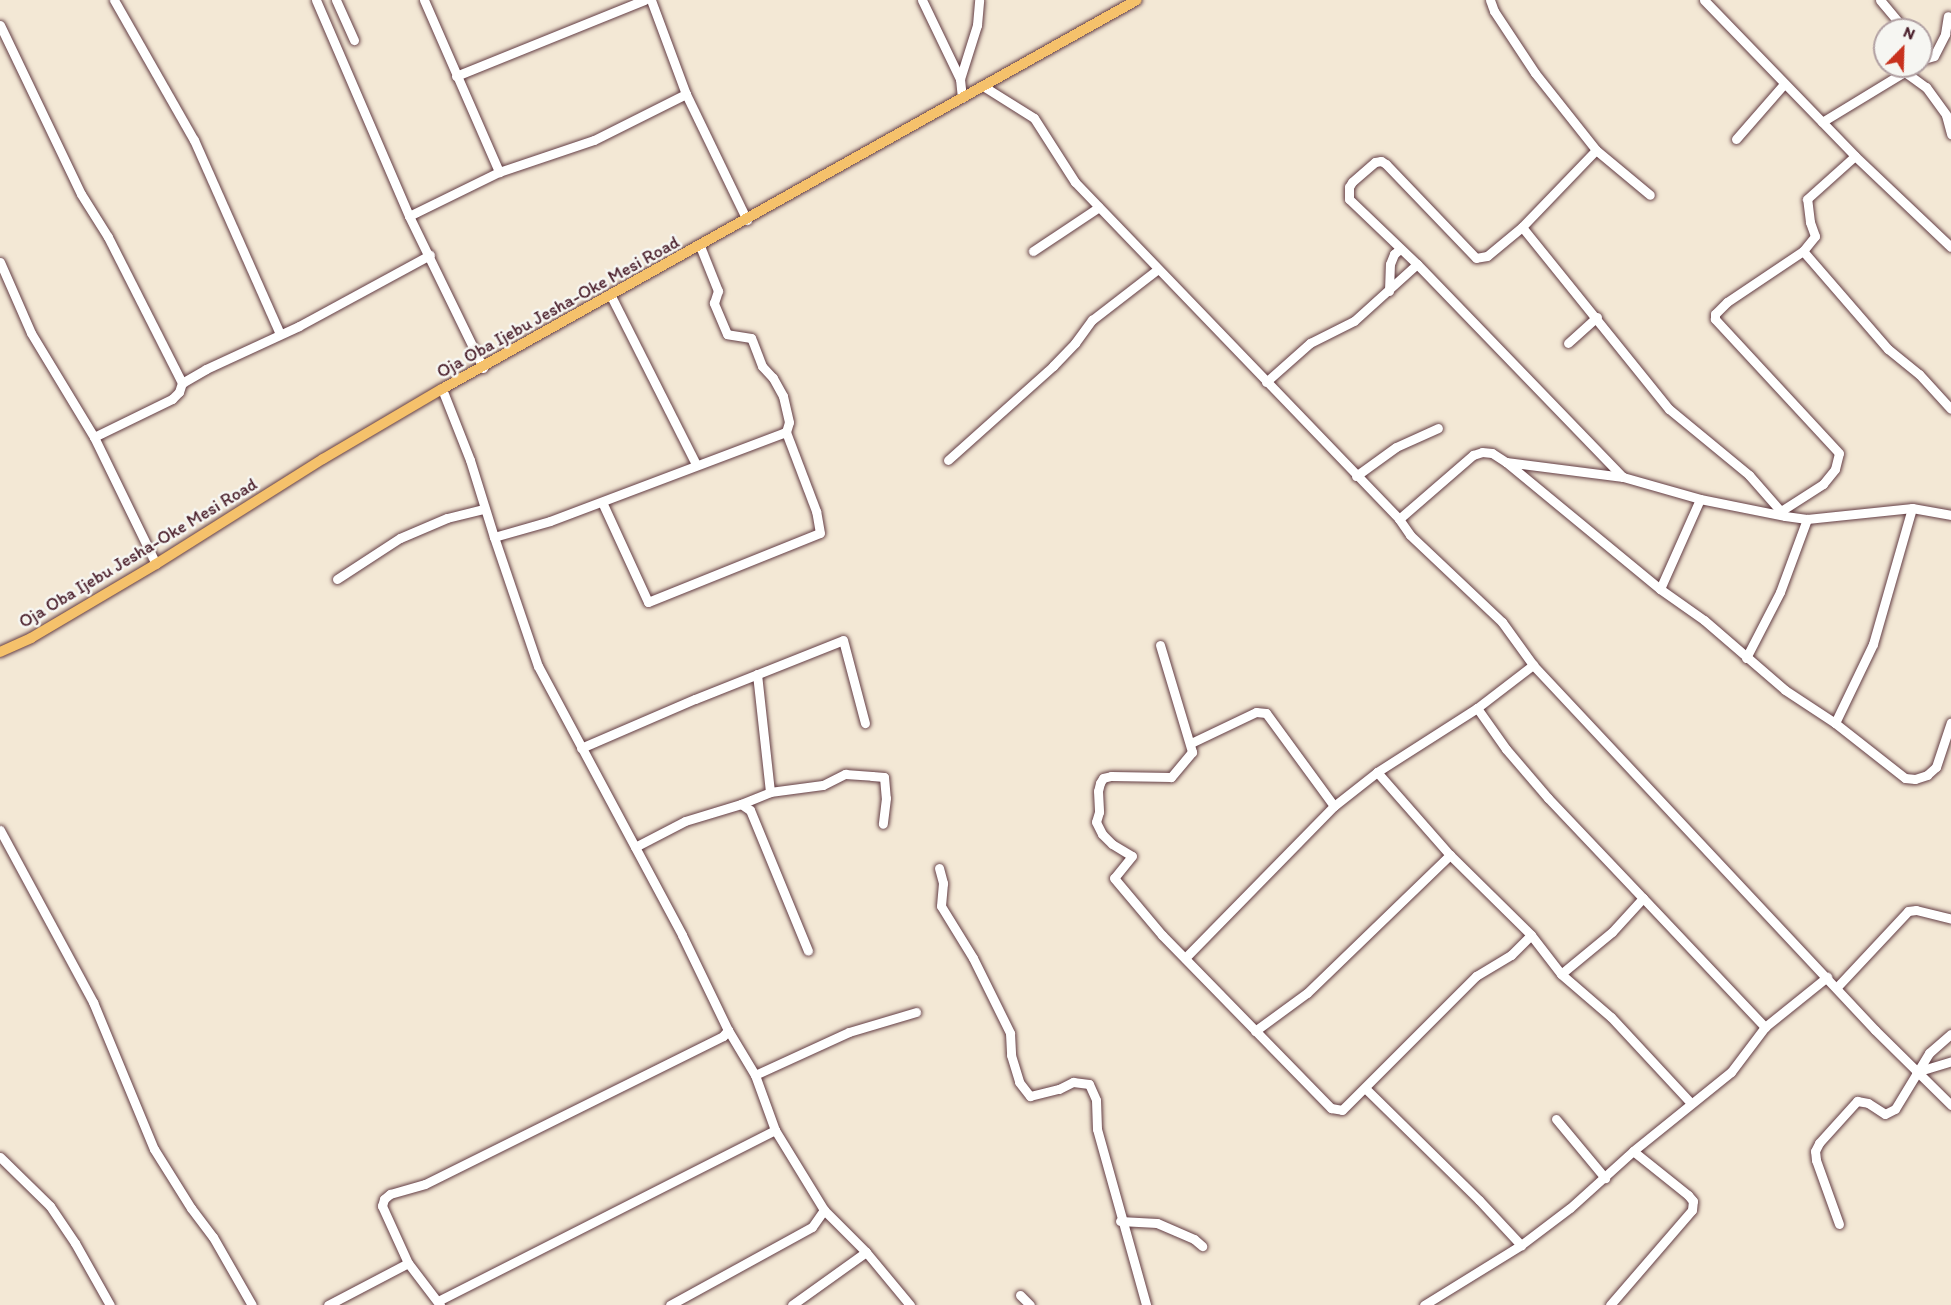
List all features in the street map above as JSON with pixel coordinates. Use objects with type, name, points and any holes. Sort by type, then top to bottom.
[{"type":"main road","name":"Oja Oba Ijebu Jesha-Oke Mesi Road","points":[[0,652],[31,638],[156,564],[323,459],[442,389],[1137,0]]},
{"type":"street","points":[[114,0],[194,140],[280,334]]},
{"type":"street","points":[[316,0],[409,216],[430,255],[483,368]]},
{"type":"street","points":[[336,0],[354,40]]},
{"type":"street","points":[[424,0],[499,172]]},
{"type":"street","points":[[456,76],[645,0]]},
{"type":"street","points":[[651,0],[686,94],[747,220]]},
{"type":"street","points":[[922,0],[960,79],[962,98]]},
{"type":"street","points":[[960,79],[977,25],[980,0]]},
{"type":"street","points":[[1490,0],[1494,11],[1535,73],[1596,150],[1650,195]]},
{"type":"street","points":[[1704,0],[1855,156],[1951,247]]},
{"type":"street","points":[[1880,0],[1895,18]]},
{"type":"street","points":[[1933,56],[1945,34],[1948,16]]},
{"type":"street","points":[[0,25],[81,194],[108,237],[182,383]]},
{"type":"street","points":[[1822,122],[1894,78]]},
{"type":"street","points":[[1918,78],[1946,115],[1951,134]]},
{"type":"street","points":[[1736,139],[1784,84]]},
{"type":"street","points":[[983,86],[1034,118],[1067,171],[1099,207],[1399,519],[1410,535],[1502,621],[1533,665],[1916,1072],[1951,1105]]},
{"type":"street","points":[[409,216],[499,172],[594,140],[686,94]]},
{"type":"street","points":[[1596,150],[1522,227],[1493,253],[1476,258],[1386,164],[1375,162],[1352,182],[1349,187],[1349,199],[1418,264],[1623,477]]},
{"type":"street","points":[[1783,514],[1823,484],[1835,469],[1839,453],[1836,446],[1768,380],[1714,319],[1715,314],[1727,302],[1803,251],[1815,236],[1807,199],[1855,156]]},
{"type":"street","points":[[1033,251],[1099,207]]},
{"type":"street","points":[[1522,227],[1669,409],[1749,475],[1783,514]]},
{"type":"street","points":[[602,502],[648,602],[820,533],[816,512],[786,432],[789,422],[783,396],[773,378],[762,366],[752,338],[727,334],[714,303],[718,291],[700,246]]},
{"type":"street","points":[[1389,291],[1390,264],[1394,254],[1400,249]]},
{"type":"street","points":[[1803,251],[1888,349],[1919,374],[1951,409]]},
{"type":"street","points":[[93,437],[172,399],[179,392],[182,383],[430,255]]},
{"type":"street","points":[[0,262],[32,333],[93,437],[156,564]]},
{"type":"street","points":[[1266,382],[1310,343],[1354,321],[1418,264]]},
{"type":"street","points":[[948,460],[1053,366],[1075,343],[1092,320],[1158,269]]},
{"type":"street","points":[[611,296],[696,464]]},
{"type":"street","points":[[1568,343],[1597,317]]},
{"type":"street","points":[[442,389],[470,460],[484,509],[538,666],[682,935],[728,1030],[755,1075],[775,1130],[824,1210],[866,1252],[910,1305]]},
{"type":"street","points":[[1356,476],[1396,447],[1438,428]]},
{"type":"street","points":[[494,537],[550,521],[696,464],[786,432]]},
{"type":"street","points":[[1399,519],[1473,455],[1492,453],[1506,462],[1660,589],[1704,620],[1785,690],[1835,723],[1905,778],[1915,779],[1927,775],[1936,767],[1951,722]]},
{"type":"street","points":[[1506,462],[1623,477],[1700,499],[1807,519],[1912,508],[1951,514]]},
{"type":"street","points":[[1660,589],[1700,499]]},
{"type":"street","points":[[1835,723],[1873,644],[1912,508]]},
{"type":"street","points":[[337,579],[400,538],[447,518],[484,509]]},
{"type":"street","points":[[1746,658],[1780,592],[1807,519]]},
{"type":"street","points":[[581,748],[843,639],[864,723]]},
{"type":"street","points":[[1160,645],[1192,752],[1188,760],[1172,777],[1103,778],[1098,791],[1100,812],[1096,822],[1102,834],[1112,844],[1132,856],[1115,875],[1115,882],[1185,958],[1331,1108],[1342,1110],[1476,976],[1511,955],[1531,935]]},
{"type":"street","points":[[1185,958],[1314,829],[1334,806],[1377,772],[1477,708],[1533,665]]},
{"type":"street","points":[[757,674],[770,792]]},
{"type":"street","points":[[1477,708],[1506,749],[1548,798],[1765,1027]]},
{"type":"street","points":[[1191,743],[1256,712],[1266,713],[1334,806]]},
{"type":"street","points":[[1377,772],[1450,855],[1531,935],[1561,974],[1611,1017],[1691,1103]]},
{"type":"street","points":[[635,847],[685,821],[741,804],[770,792],[823,785],[845,774],[884,777],[886,798],[883,824]]},
{"type":"street","points":[[741,804],[750,810],[808,951]]},
{"type":"street","points":[[0,830],[93,1002],[154,1149],[191,1208],[213,1237],[252,1305]]},
{"type":"street","points":[[1255,1031],[1307,993],[1450,855]]},
{"type":"street","points":[[939,868],[943,883],[941,906],[973,958],[1010,1033],[1011,1055],[1019,1082],[1030,1096],[1059,1089],[1073,1082],[1089,1084],[1096,1100],[1097,1129],[1120,1221],[1146,1305]]},
{"type":"street","points":[[1561,974],[1612,932],[1642,898]]},
{"type":"street","points":[[1837,987],[1908,911],[1916,910],[1951,919]]},
{"type":"street","points":[[1424,1305],[1521,1245],[1605,1178],[1633,1151],[1731,1072],[1757,1042],[1765,1027],[1827,977]]},
{"type":"street","points":[[755,1075],[849,1032],[916,1012]]},
{"type":"street","points":[[728,1030],[723,1036],[425,1184],[390,1194],[384,1199],[382,1206],[408,1263],[439,1303],[775,1130]]},
{"type":"street","points":[[1839,1224],[1816,1160],[1815,1151],[1819,1143],[1857,1101],[1868,1103],[1885,1114],[1895,1109],[1929,1053],[1951,1034]]},
{"type":"street","points":[[1916,1072],[1951,1061]]},
{"type":"street","points":[[1365,1088],[1479,1200],[1521,1245]]},
{"type":"street","points":[[1556,1119],[1605,1178]]},
{"type":"street","points":[[1610,1305],[1692,1210],[1693,1201],[1689,1195],[1633,1151]]},
{"type":"street","points":[[0,1157],[50,1206],[75,1243],[110,1305]]},
{"type":"street","points":[[673,1304],[812,1227],[824,1210]]},
{"type":"street","points":[[1120,1221],[1157,1222],[1194,1239],[1202,1246]]},
{"type":"street","points":[[792,1305],[866,1252]]},
{"type":"street","points":[[328,1305],[408,1263]]},
{"type":"street","points":[[1020,1295],[1030,1305]]}]
